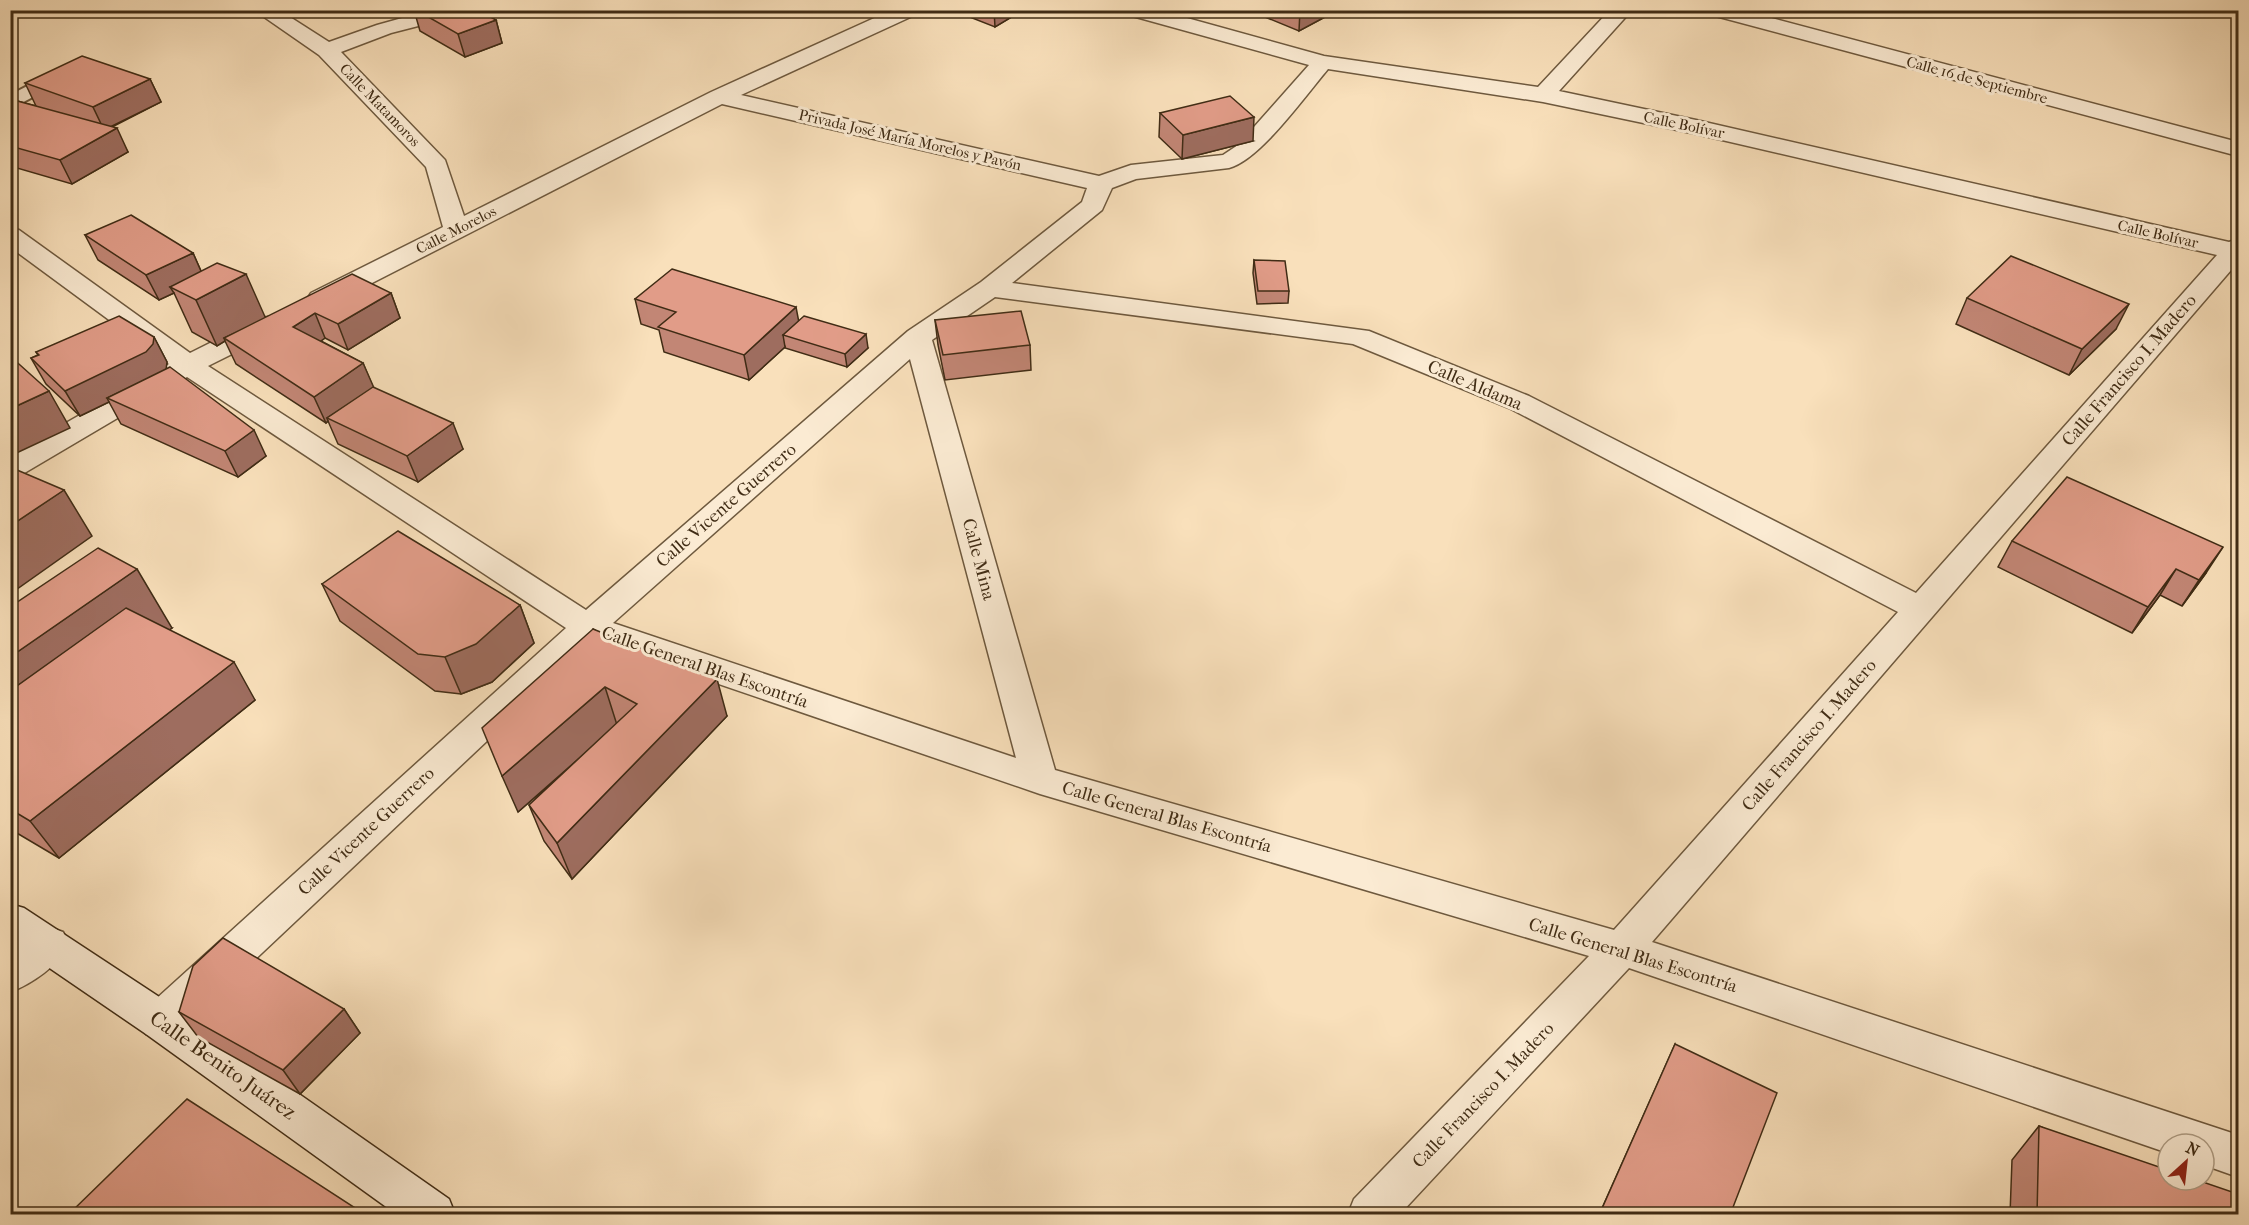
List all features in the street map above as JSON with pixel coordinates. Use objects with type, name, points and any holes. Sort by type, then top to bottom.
[{"type":"street","name":"Calle Matamoros","points":[[264,10],[327,50],[437,165],[456,230]]},
{"type":"street","points":[[327,50],[388,20],[458,10]]},
{"type":"street","name":"Calle Morelos","points":[[10,468],[188,365],[719,97],[910,10]]},
{"type":"street","name":"Calle Bolívar","points":[[1132,10],[1323,62],[1543,95],[2236,249]]},
{"type":"street","points":[[1543,95],[1622,10]]},
{"type":"street","name":"Calle 16 de Septiembre","points":[[1714,10],[2238,149]]},
{"type":"street","points":[[1101,183],[1131,172],[1229,161],[1246,150],[1323,62]]},
{"type":"street","name":"Privada José María Morelos y Pavón","points":[[719,97],[1101,183]]},
{"type":"street","name":"Calle Vicente Guerrero","points":[[160,1021],[588,627],[918,338],[990,288],[1093,205],[1101,183]]},
{"type":"street","name":"Calle General Blas Escontría","points":[[10,235],[188,365],[588,627],[1040,780],[1622,949],[2168,1132]]},
{"type":"street","name":"Calle Francisco I. Madero","points":[[1370,1215],[1622,949],[2236,249]]},
{"type":"street","name":"Calle Aldama","points":[[990,288],[1359,336],[1518,402],[1920,609]]},
{"type":"street","name":"Calle Mina","points":[[918,338],[1040,780]]},
{"type":"street","name":"Calle Benito Juárez","points":[[10,920],[160,1021],[434,1215]]},
{"type":"street","points":[[10,975],[48,944]]},
{"type":"street","name":"Calle General Blas Escontría","points":[[2216,1148],[2238,1156]]},
{"type":"lane","points":[[10,103],[71,69]]},
{"type":"building","points":[[416,10],[478,10],[496,20],[458,34]]},
{"type":"building","points":[[82,56],[150,79],[93,107],[25,83]]},
{"type":"building","points":[[1230,96],[1254,117],[1183,135],[1160,113]]},
{"type":"building","points":[[10,99],[117,128],[60,160],[10,146]]},
{"type":"building","points":[[131,215],[193,253],[146,275],[85,235]]},
{"type":"building","points":[[2011,256],[2129,304],[2082,349],[1967,298]]},
{"type":"building","points":[[1254,260],[1285,261],[1289,291],[1258,291]]},
{"type":"building","points":[[217,263],[246,274],[196,300],[170,287]]},
{"type":"building","points":[[672,269],[796,307],[744,355],[658,327],[676,312],[635,299]]},
{"type":"building","points":[[352,274],[391,293],[338,324],[315,313],[293,327],[363,363],[314,397],[224,338]]},
{"type":"building","points":[[1021,311],[1030,345],[943,355],[935,320]]},
{"type":"building","points":[[119,316],[154,337],[153,344],[146,352],[65,391],[31,358],[39,355],[36,352]]},
{"type":"building","points":[[804,316],[866,334],[845,354],[783,335]]},
{"type":"building","points":[[10,356],[49,391],[10,409]]},
{"type":"building","points":[[170,367],[254,430],[225,451],[107,398]]},
{"type":"building","points":[[373,387],[453,423],[407,456],[327,418]]},
{"type":"building","points":[[10,467],[64,490],[10,526]]},
{"type":"building","points":[[2067,477],[2223,547],[2199,580],[2176,569],[2148,607],[2012,541]]},
{"type":"building","points":[[398,531],[520,605],[476,644],[445,657],[418,654],[322,584]]},
{"type":"building","points":[[98,548],[137,569],[10,657],[10,607]]},
{"type":"building","points":[[126,608],[234,662],[30,821],[10,809],[10,691]]},
{"type":"building","points":[[593,629],[717,679],[557,843],[529,805],[637,704],[605,687],[502,776],[482,728]]},
{"type":"building","points":[[223,938],[344,1009],[283,1070],[179,1012],[193,966]]},
{"type":"building","points":[[1675,1044],[1777,1093],[1730,1215],[1604,1215],[1600,1213]]},
{"type":"building","points":[[187,1099],[366,1215],[68,1215]]},
{"type":"building","points":[[2039,1126],[2156,1166],[2156,1192],[2216,1192],[2216,1186],[2238,1194],[2238,1215],[2037,1215]]}]
